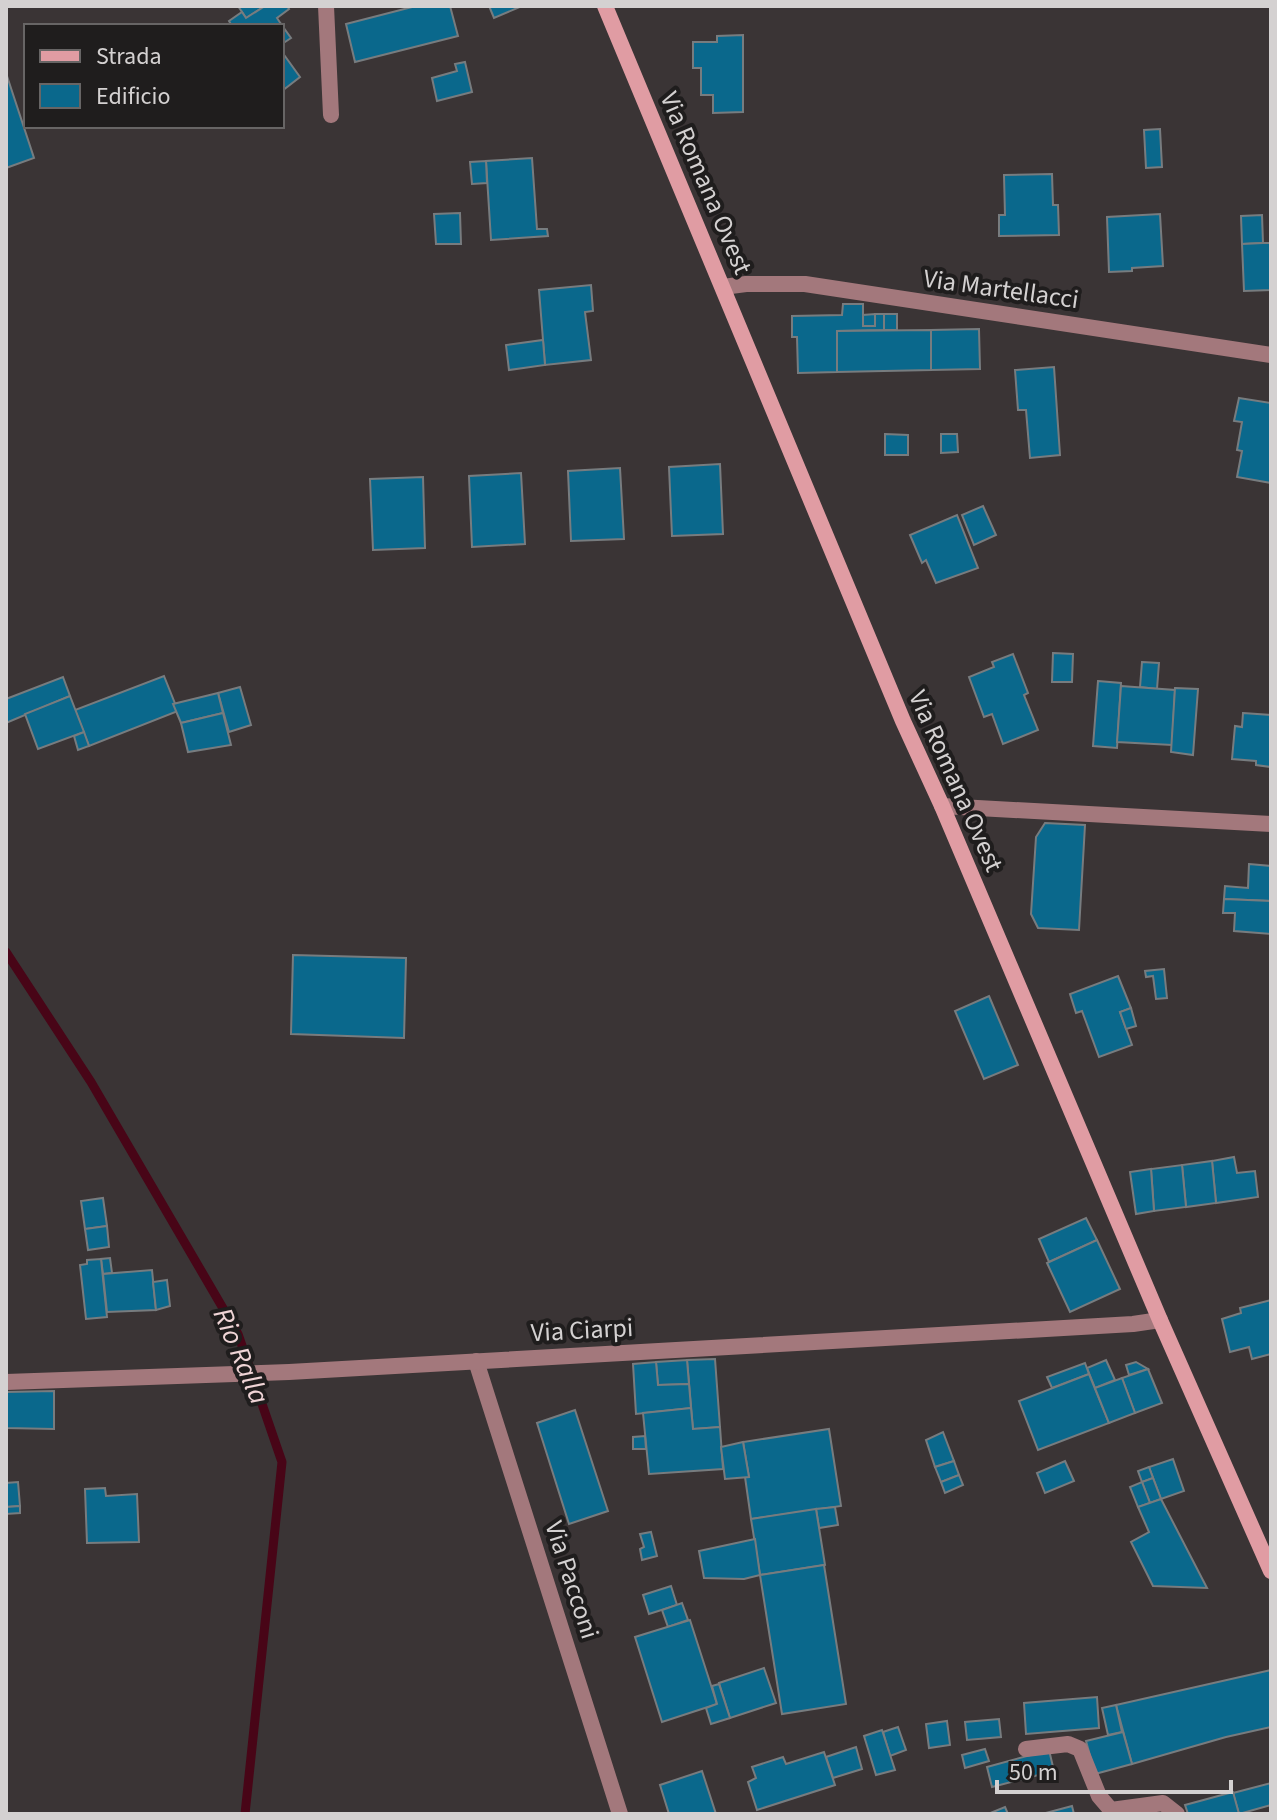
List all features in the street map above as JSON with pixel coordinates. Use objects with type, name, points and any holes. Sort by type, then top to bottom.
[{"type":"street","points":[[326,6],[331,115]]},
{"type":"street","name":"Via Romana Ovest","points":[[605,6],[903,721],[1271,1571]]},
{"type":"street","name":"Via Martellacci","points":[[723,287],[805,284],[1271,355]]},
{"type":"street","points":[[942,806],[1271,824]]},
{"type":"street","name":"Via Ciarpi","points":[[6,1382],[289,1372],[1160,1320]]},
{"type":"street","name":"Via Pacconi","points":[[476,1361],[620,1814]]},
{"type":"street","points":[[1026,1749],[1068,1744],[1080,1749],[1099,1796],[1111,1810],[1163,1803],[1177,1814]]},
{"type":"building","points":[[238,6],[265,6],[246,18]]},
{"type":"building","points":[[265,6],[287,6],[289,9],[277,18],[281,24],[231,24],[229,21],[242,12],[246,18]]},
{"type":"building","points":[[416,6],[450,6],[458,36],[355,62],[346,24]]},
{"type":"building","points":[[489,6],[522,6],[494,18]]},
{"type":"building","points":[[284,28],[291,38],[284,43]]},
{"type":"building","points":[[743,35],[743,112],[713,113],[713,95],[701,95],[701,68],[693,68],[693,42],[717,42],[717,36]]},
{"type":"building","points":[[284,55],[300,77],[284,89]]},
{"type":"building","points":[[465,62],[472,92],[437,101],[432,78],[457,71],[455,64]]},
{"type":"building","points":[[6,73],[34,158],[6,168]]},
{"type":"building","points":[[1160,129],[1162,167],[1146,168],[1144,130]]},
{"type":"building","points":[[532,158],[537,229],[547,229],[548,236],[491,240],[486,161]]},
{"type":"building","points":[[486,161],[487,183],[472,184],[470,162]]},
{"type":"building","points":[[1052,174],[1053,205],[1058,205],[1059,235],[999,236],[999,215],[1005,215],[1004,175]]},
{"type":"building","points":[[460,213],[461,244],[436,244],[434,214]]},
{"type":"building","points":[[1160,214],[1163,266],[1109,272],[1107,217]]},
{"type":"building","points":[[1262,215],[1263,243],[1242,244],[1241,216]]},
{"type":"building","points":[[1271,243],[1271,290],[1244,291],[1242,244]]},
{"type":"building","points":[[591,285],[593,311],[585,312],[591,360],[545,365],[539,290]]},
{"type":"building","points":[[843,304],[863,304],[863,326],[875,326],[875,314],[884,314],[884,330],[837,331],[837,372],[798,373],[797,337],[792,337],[792,316],[842,315]]},
{"type":"building","points":[[875,314],[875,326],[863,326],[863,315]]},
{"type":"building","points":[[884,314],[897,314],[897,330],[884,330]]},
{"type":"building","points":[[979,329],[980,369],[931,370],[931,330]]},
{"type":"building","points":[[931,330],[931,370],[837,372],[837,331]]},
{"type":"building","points":[[543,340],[545,365],[509,370],[506,345]]},
{"type":"building","points":[[1054,367],[1060,455],[1030,458],[1026,410],[1018,410],[1015,370]]},
{"type":"building","points":[[1239,398],[1271,403],[1271,483],[1237,477],[1242,451],[1237,450],[1242,422],[1234,421]]},
{"type":"building","points":[[885,434],[908,435],[908,455],[885,455]]},
{"type":"building","points":[[941,434],[957,434],[958,452],[941,453]]},
{"type":"building","points":[[720,464],[723,534],[672,536],[669,467]]},
{"type":"building","points":[[620,468],[624,539],[571,541],[568,471]]},
{"type":"building","points":[[521,473],[525,544],[472,547],[469,476]]},
{"type":"building","points":[[423,477],[425,548],[373,550],[370,479]]},
{"type":"building","points":[[983,506],[996,535],[974,545],[962,515]]},
{"type":"building","points":[[957,515],[978,568],[936,583],[926,560],[922,563],[910,535]]},
{"type":"building","points":[[1053,653],[1073,654],[1072,682],[1052,682]]},
{"type":"building","points":[[1013,654],[1038,730],[1003,744],[992,714],[984,717],[969,677],[994,667],[992,662]]},
{"type":"building","points":[[1142,662],[1159,663],[1157,689],[1140,687]]},
{"type":"building","points":[[164,676],[178,711],[89,746],[75,710]]},
{"type":"building","points":[[63,677],[70,696],[6,723],[6,699]]},
{"type":"building","points":[[1098,681],[1121,683],[1117,748],[1093,746]]},
{"type":"building","points":[[1121,686],[1175,690],[1172,745],[1117,742]]},
{"type":"building","points":[[240,687],[251,725],[229,732],[218,693]]},
{"type":"building","points":[[1175,688],[1198,689],[1193,755],[1171,752]]},
{"type":"building","points":[[218,693],[223,713],[181,723],[173,704]]},
{"type":"building","points":[[70,696],[84,732],[38,749],[25,714]]},
{"type":"building","points":[[223,713],[231,745],[188,752],[181,723]]},
{"type":"building","points":[[1243,713],[1271,715],[1271,767],[1256,765],[1256,761],[1232,759],[1235,726],[1242,727]]},
{"type":"building","points":[[84,732],[89,746],[78,750],[74,736]]},
{"type":"building","points":[[1045,823],[1085,825],[1079,930],[1038,928],[1031,914],[1036,837]]},
{"type":"building","points":[[1249,864],[1271,866],[1271,901],[1224,899],[1225,886],[1248,888]]},
{"type":"building","points":[[1224,899],[1271,901],[1271,934],[1234,931],[1235,913],[1223,913]]},
{"type":"building","points":[[293,955],[406,958],[404,1038],[291,1034]]},
{"type":"building","points":[[1164,969],[1167,998],[1156,999],[1153,976],[1146,977],[1145,971]]},
{"type":"building","points":[[1118,976],[1131,1008],[1120,1012],[1132,1045],[1099,1057],[1082,1011],[1076,1013],[1070,994]]},
{"type":"building","points":[[989,996],[1018,1065],[984,1079],[955,1011]]},
{"type":"building","points":[[1131,1008],[1136,1026],[1126,1029],[1120,1012]]},
{"type":"building","points":[[1234,1157],[1237,1173],[1255,1171],[1258,1197],[1216,1203],[1212,1161]]},
{"type":"building","points":[[1212,1161],[1216,1203],[1186,1207],[1182,1165]]},
{"type":"building","points":[[1182,1165],[1186,1207],[1154,1211],[1151,1169]]},
{"type":"building","points":[[1151,1169],[1154,1211],[1136,1214],[1130,1172]]},
{"type":"building","points":[[103,1198],[107,1226],[85,1229],[81,1201]]},
{"type":"building","points":[[1086,1218],[1097,1240],[1049,1262],[1039,1239]]},
{"type":"building","points":[[107,1226],[109,1247],[88,1250],[85,1229]]},
{"type":"building","points":[[1097,1240],[1120,1289],[1070,1312],[1047,1263]]},
{"type":"building","points":[[110,1258],[112,1273],[103,1274],[101,1259]]},
{"type":"building","points":[[101,1259],[107,1317],[86,1319],[80,1265],[87,1264],[87,1260]]},
{"type":"building","points":[[152,1270],[156,1310],[107,1312],[103,1274]]},
{"type":"building","points":[[167,1280],[170,1306],[156,1310],[153,1282]]},
{"type":"building","points":[[1271,1300],[1271,1354],[1252,1359],[1249,1347],[1230,1352],[1222,1319],[1241,1313],[1240,1308]]},
{"type":"building","points":[[715,1359],[720,1427],[693,1429],[687,1360]]},
{"type":"building","points":[[687,1360],[689,1384],[658,1385],[656,1362]]},
{"type":"building","points":[[1106,1360],[1115,1380],[1095,1388],[1087,1368]]},
{"type":"building","points":[[656,1362],[658,1385],[689,1384],[691,1408],[636,1414],[633,1364]]},
{"type":"building","points":[[1136,1362],[1148,1369],[1129,1375],[1126,1365]]},
{"type":"building","points":[[1085,1363],[1089,1374],[1052,1388],[1047,1377]]},
{"type":"building","points":[[1148,1369],[1162,1403],[1135,1413],[1122,1378]]},
{"type":"building","points":[[1089,1374],[1109,1423],[1038,1450],[1019,1401]]},
{"type":"building","points":[[1122,1378],[1135,1413],[1109,1423],[1095,1388]]},
{"type":"building","points":[[54,1391],[54,1429],[6,1428],[6,1392]]},
{"type":"building","points":[[691,1408],[693,1429],[720,1427],[723,1469],[649,1474],[643,1413]]},
{"type":"building","points":[[575,1410],[608,1511],[569,1524],[537,1423]]},
{"type":"building","points":[[829,1429],[841,1506],[751,1519],[743,1442]]},
{"type":"building","points":[[943,1432],[954,1461],[935,1467],[926,1440]]},
{"type":"building","points":[[645,1436],[646,1449],[633,1449],[633,1437]]},
{"type":"building","points":[[743,1442],[749,1477],[725,1479],[721,1447]]},
{"type":"building","points":[[1173,1459],[1184,1491],[1161,1499],[1149,1467]]},
{"type":"building","points":[[954,1461],[959,1475],[941,1482],[935,1467]]},
{"type":"building","points":[[1065,1461],[1074,1481],[1045,1493],[1037,1473]]},
{"type":"building","points":[[1149,1467],[1153,1478],[1142,1482],[1138,1471]]},
{"type":"building","points":[[959,1475],[963,1485],[945,1493],[941,1482]]},
{"type":"building","points":[[1153,1478],[1161,1499],[1150,1503],[1142,1482]]},
{"type":"building","points":[[18,1482],[20,1506],[6,1507],[6,1483]]},
{"type":"building","points":[[1142,1482],[1150,1503],[1138,1507],[1130,1487]]},
{"type":"building","points":[[105,1488],[106,1496],[137,1494],[139,1542],[87,1543],[85,1489]]},
{"type":"building","points":[[1161,1499],[1207,1588],[1153,1586],[1131,1542],[1149,1532],[1138,1507]]},
{"type":"building","points":[[20,1506],[20,1513],[6,1514],[6,1507]]},
{"type":"building","points":[[835,1507],[838,1525],[819,1528],[816,1509]]},
{"type":"building","points":[[816,1509],[825,1565],[760,1575],[751,1519]]},
{"type":"building","points":[[651,1532],[657,1556],[642,1560],[640,1549],[644,1547],[640,1534]]},
{"type":"building","points":[[755,1539],[760,1575],[744,1579],[704,1578],[699,1551]]},
{"type":"building","points":[[824,1565],[846,1704],[782,1714],[760,1575]]},
{"type":"building","points":[[671,1586],[677,1605],[649,1614],[643,1595]]},
{"type":"building","points":[[682,1603],[688,1620],[668,1627],[662,1610]]},
{"type":"building","points":[[690,1620],[717,1704],[662,1722],[635,1637]]},
{"type":"building","points":[[764,1668],[776,1703],[730,1718],[719,1683]]},
{"type":"building","points":[[1271,1670],[1271,1727],[1132,1764],[1116,1705]]},
{"type":"building","points":[[719,1684],[730,1718],[711,1724],[706,1708],[717,1704],[712,1686]]},
{"type":"building","points":[[1097,1697],[1099,1728],[1026,1734],[1024,1703]]},
{"type":"building","points":[[1116,1705],[1122,1732],[1108,1735],[1102,1708]]},
{"type":"building","points":[[999,1719],[1001,1737],[967,1740],[965,1722]]},
{"type":"building","points":[[947,1721],[950,1745],[929,1748],[926,1724]]},
{"type":"building","points":[[898,1727],[906,1750],[890,1756],[883,1732]]},
{"type":"building","points":[[882,1730],[895,1770],[876,1775],[864,1736]]},
{"type":"building","points":[[1123,1732],[1132,1764],[1095,1774],[1086,1741]]},
{"type":"building","points":[[856,1747],[862,1769],[833,1778],[826,1757]]},
{"type":"building","points":[[985,1749],[989,1761],[965,1768],[962,1755]]},
{"type":"building","points":[[1049,1750],[1054,1771],[992,1787],[987,1767]]},
{"type":"building","points":[[824,1752],[835,1785],[757,1810],[748,1782],[756,1778],[752,1767],[783,1757],[786,1764]]},
{"type":"building","points":[[702,1771],[716,1814],[669,1814],[660,1785]]},
{"type":"building","points":[[1271,1783],[1271,1805],[1239,1814],[1233,1793]]},
{"type":"building","points":[[1233,1792],[1239,1814],[1188,1814],[1185,1805]]},
{"type":"building","points":[[1072,1806],[1074,1814],[1042,1814]]},
{"type":"building","points":[[1005,1807],[1008,1814],[988,1814]]},
{"type":"waterway","name":"Rio Ralla","points":[[6,952],[91,1082],[238,1334],[282,1462],[245,1814]]}]
